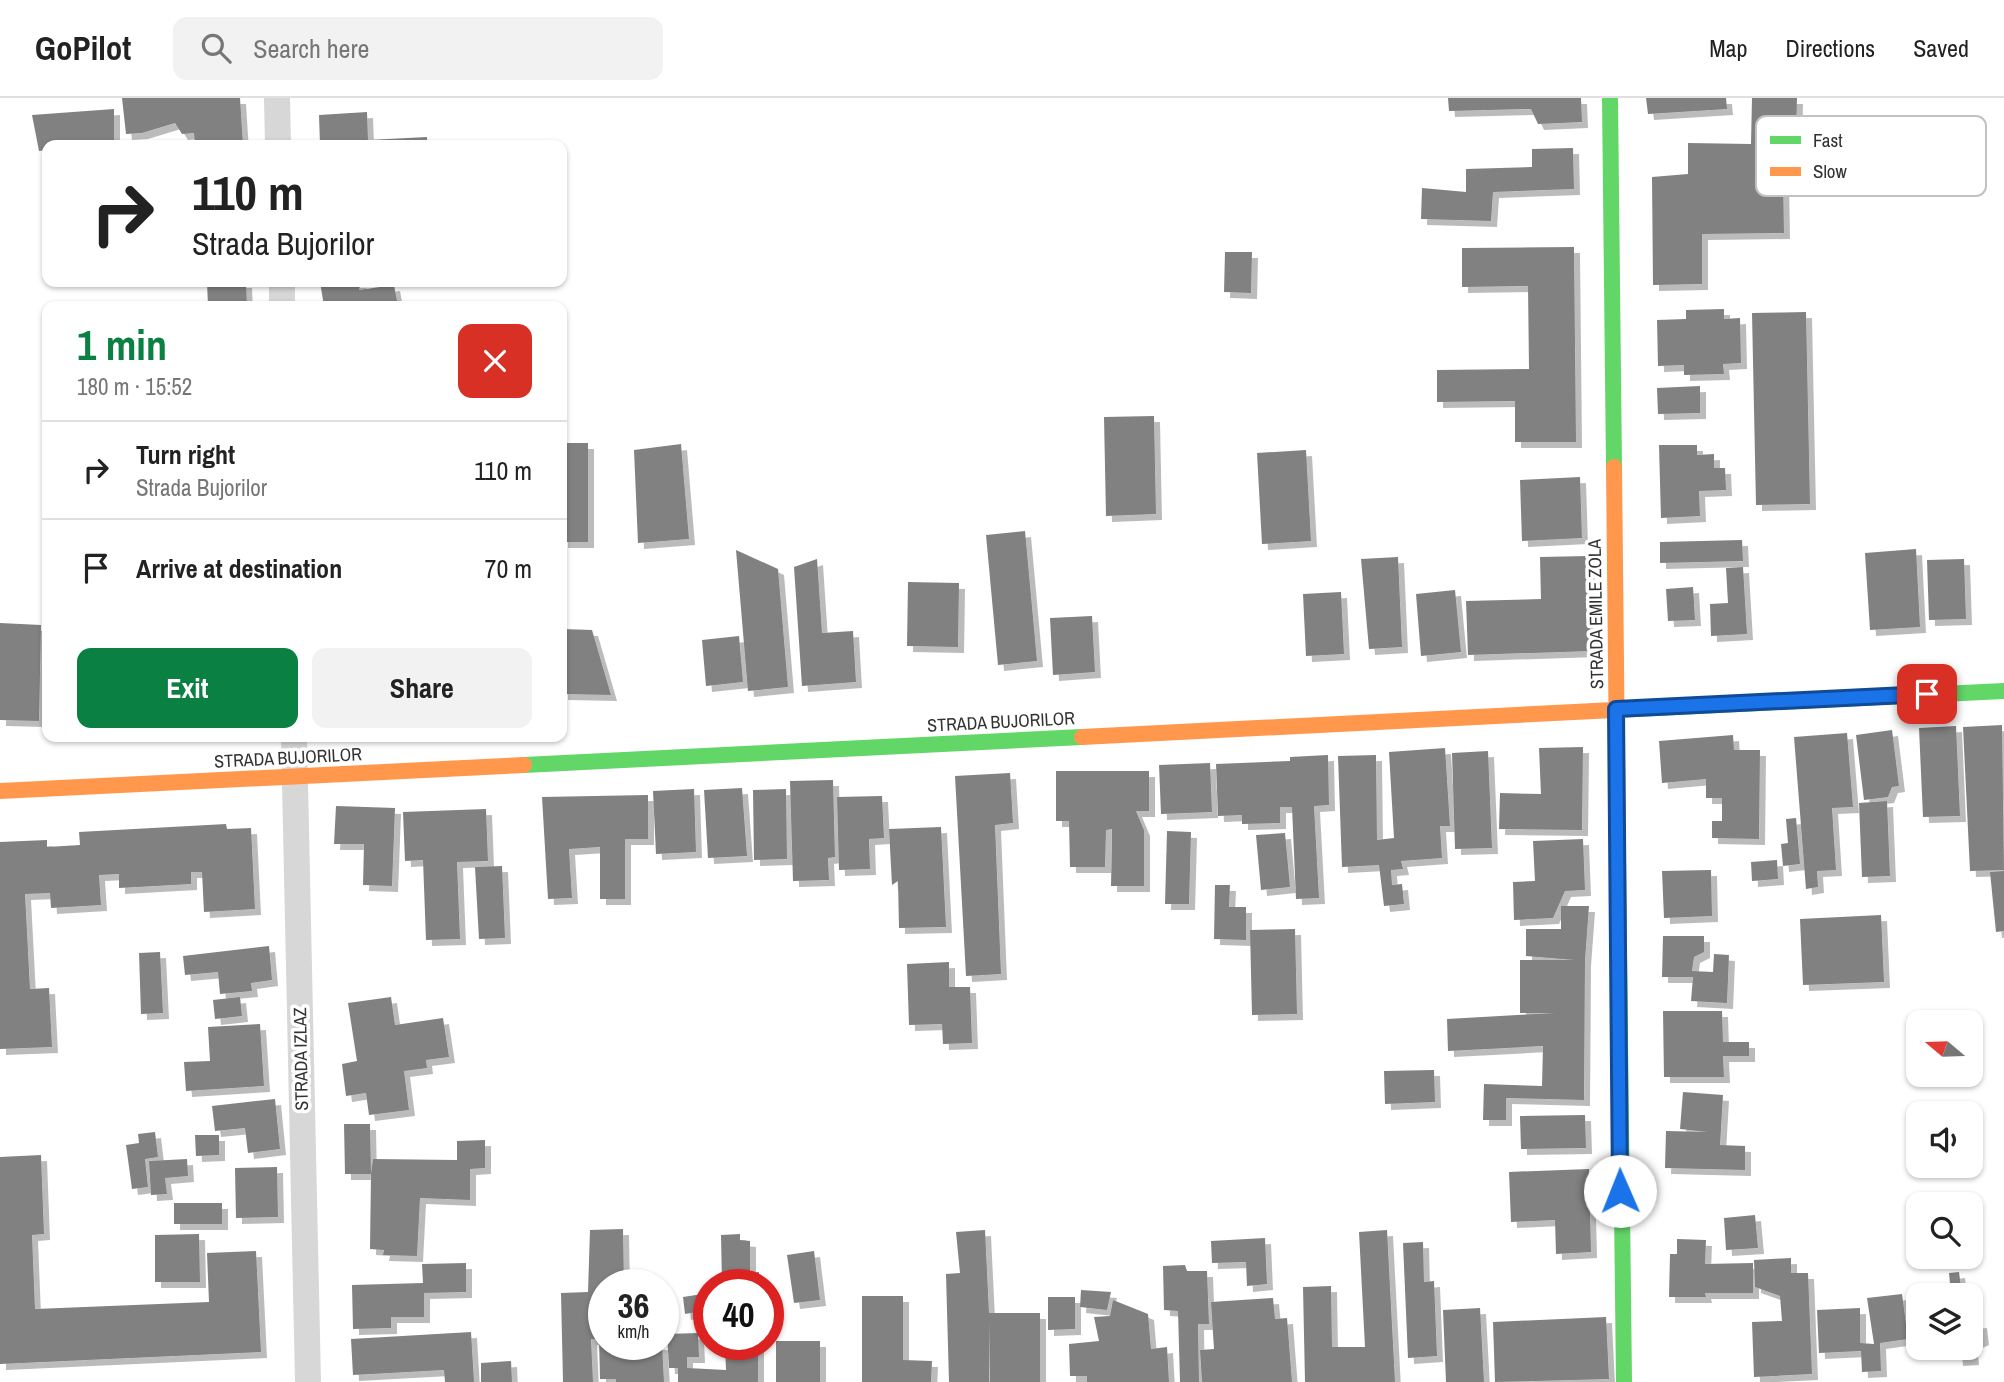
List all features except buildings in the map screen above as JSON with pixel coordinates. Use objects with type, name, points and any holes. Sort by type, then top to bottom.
[{"type":"main road","name":"STRADA EMILE ZOLA","points":[[1610,98],[1624,1382]]},
{"type":"main road","name":"STRADA BUJORILOR","points":[[0,791],[2004,691]]},
{"type":"street","points":[[277,98],[278,140]]},
{"type":"street","name":"STRADA IZLAZ","points":[[294,742],[308,1382]]},
{"type":"traffic: fast","points":[[1610,98],[1614,467]]},
{"type":"traffic: fast","points":[[1614,710],[2004,691]]},
{"type":"traffic: fast","points":[[524,765],[1082,737]]},
{"type":"traffic: fast","points":[[1618,859],[1624,1382]]},
{"type":"traffic: slow","points":[[1614,467],[1618,859]]},
{"type":"traffic: slow","points":[[1082,737],[1614,710]]},
{"type":"traffic: slow","points":[[0,791],[524,765]]},
{"type":"route","points":[[1620,1191],[1616,709],[1927,694]]}]
